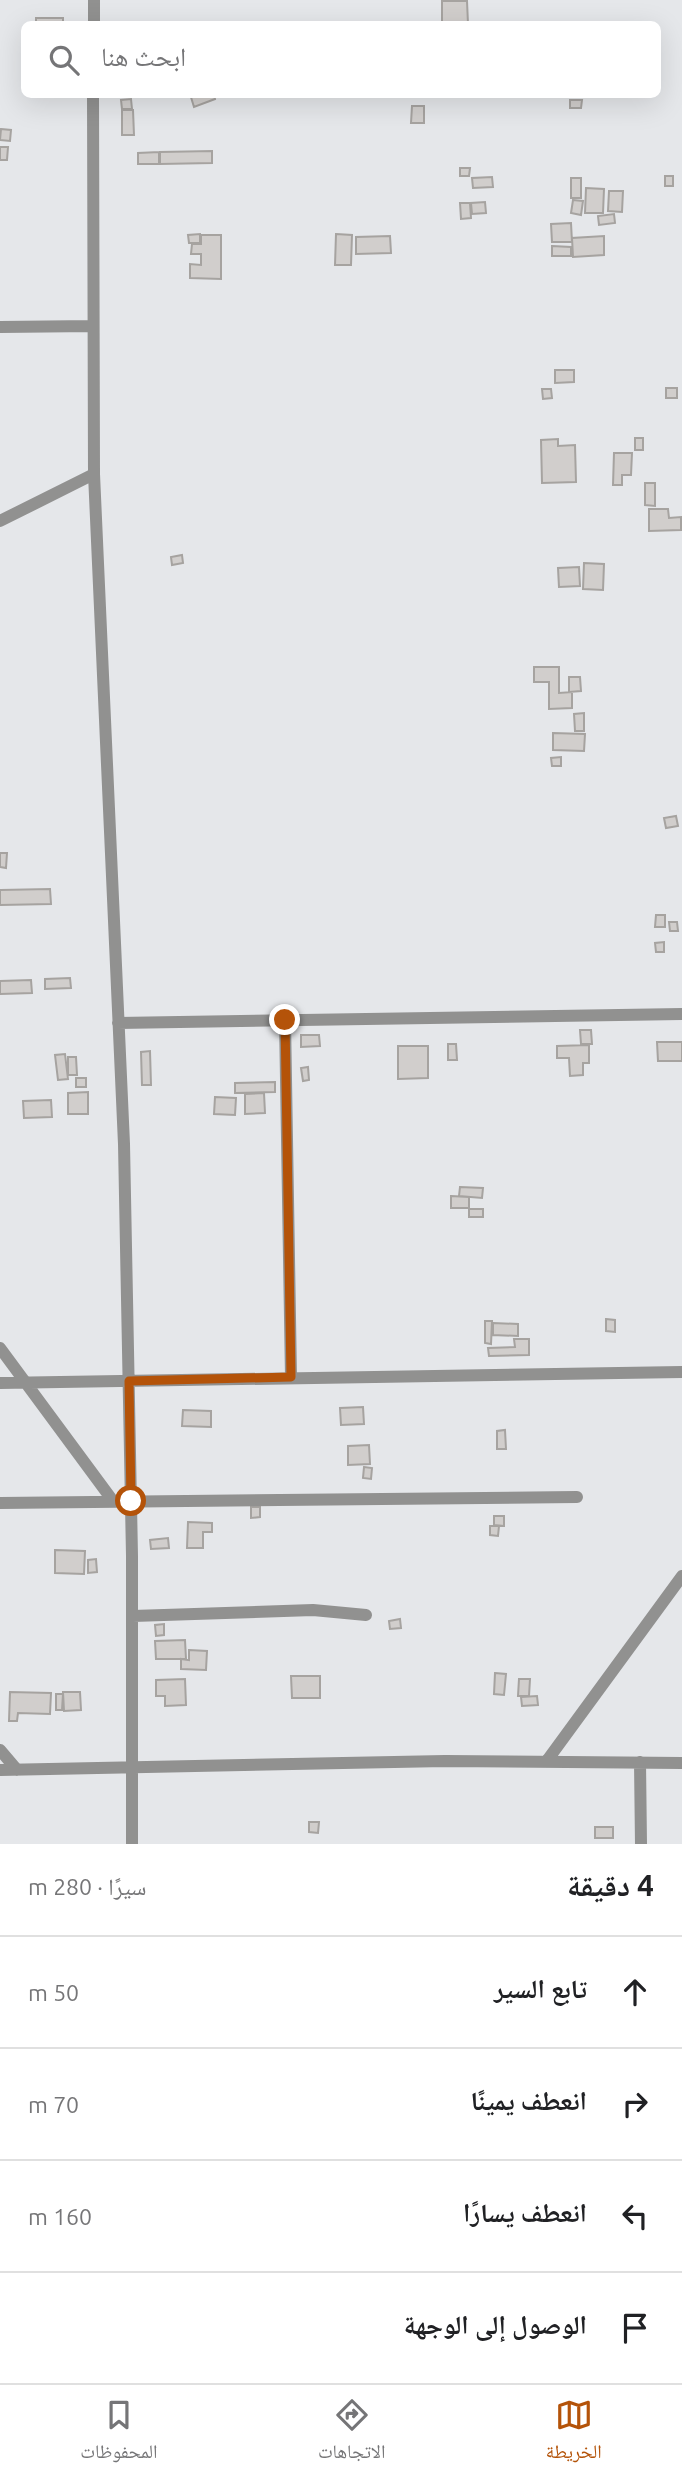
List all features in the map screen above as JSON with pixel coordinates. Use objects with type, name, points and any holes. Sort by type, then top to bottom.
[{"type":"street","points":[[94,0],[94,21]]},
{"type":"street","points":[[93,98],[94,474],[118,1023],[129,1381],[133,1616],[132,1844]]},
{"type":"street","points":[[0,327],[93,326]]},
{"type":"street","points":[[0,520],[94,474]]},
{"type":"street","points":[[118,1023],[682,1014]]},
{"type":"street","points":[[285,1020],[291,1377]]},
{"type":"street","points":[[0,1348],[113,1501]]},
{"type":"street","points":[[0,1383],[682,1371]]},
{"type":"street","points":[[0,1503],[577,1497]]},
{"type":"street","points":[[546,1762],[682,1576]]},
{"type":"street","points":[[133,1616],[313,1610],[366,1615]]},
{"type":"street","points":[[0,1750],[17,1770]]},
{"type":"street","points":[[0,1770],[445,1761],[682,1763]]},
{"type":"street","points":[[640,1762],[641,1844]]},
{"type":"building","points":[[442,1],[467,1],[468,21],[442,21]]},
{"type":"building","points":[[36,18],[63,18],[63,21],[36,21]]},
{"type":"building","points":[[191,98],[215,98],[215,99],[194,107]]},
{"type":"building","points":[[131,99],[132,109],[122,109],[121,100]]},
{"type":"building","points":[[570,100],[582,100],[581,108],[570,108]]},
{"type":"building","points":[[412,106],[424,106],[424,123],[411,123]]},
{"type":"building","points":[[122,110],[133,110],[134,135],[122,135]]},
{"type":"building","points":[[1,129],[11,130],[10,141],[0,140]]},
{"type":"building","points":[[0,147],[8,147],[7,160],[0,160]]},
{"type":"building","points":[[212,151],[212,163],[160,164],[160,152]]},
{"type":"building","points":[[159,152],[159,164],[138,164],[138,153]]},
{"type":"building","points":[[460,168],[470,168],[469,176],[460,176]]},
{"type":"building","points":[[665,176],[673,176],[673,186],[665,186]]},
{"type":"building","points":[[492,177],[493,187],[473,188],[472,178]]},
{"type":"building","points":[[571,178],[581,178],[581,198],[571,198]]},
{"type":"building","points":[[586,188],[604,189],[603,213],[585,213]]},
{"type":"building","points":[[609,191],[623,191],[622,212],[608,211]]},
{"type":"building","points":[[573,200],[583,201],[581,215],[571,213]]},
{"type":"building","points":[[485,202],[486,213],[472,214],[471,203]]},
{"type":"building","points":[[460,203],[470,203],[471,218],[461,219]]},
{"type":"building","points":[[614,214],[615,223],[599,225],[598,216]]},
{"type":"building","points":[[571,223],[572,242],[552,242],[551,224]]},
{"type":"building","points":[[200,234],[200,243],[189,243],[188,235]]},
{"type":"building","points":[[336,234],[352,235],[351,265],[335,265]]},
{"type":"building","points":[[201,235],[221,235],[221,279],[190,278],[190,264],[201,265],[201,254],[191,254],[192,244],[201,244]]},
{"type":"building","points":[[390,236],[391,253],[356,254],[356,237]]},
{"type":"building","points":[[604,236],[604,255],[573,257],[572,238]]},
{"type":"building","points":[[552,246],[571,247],[571,256],[552,256]]},
{"type":"building","points":[[555,370],[574,370],[574,382],[555,383]]},
{"type":"building","points":[[666,388],[677,388],[677,398],[666,398]]},
{"type":"building","points":[[542,389],[551,389],[552,398],[543,399]]},
{"type":"building","points":[[635,438],[643,438],[643,450],[635,450]]},
{"type":"building","points":[[558,439],[558,446],[575,445],[576,482],[542,483],[541,440]]},
{"type":"building","points":[[614,453],[632,453],[631,475],[622,475],[622,485],[613,485]]},
{"type":"building","points":[[645,483],[655,483],[655,506],[645,505]]},
{"type":"building","points":[[649,509],[668,509],[669,518],[681,517],[681,530],[649,531]]},
{"type":"building","points":[[182,555],[183,563],[172,565],[171,557]]},
{"type":"building","points":[[584,563],[604,564],[603,590],[583,589]]},
{"type":"building","points":[[579,567],[580,586],[559,587],[558,568]]},
{"type":"building","points":[[534,667],[559,667],[559,693],[572,692],[572,708],[549,709],[549,682],[534,682]]},
{"type":"building","points":[[569,677],[580,677],[581,691],[569,692]]},
{"type":"building","points":[[584,713],[584,731],[575,731],[574,714]]},
{"type":"building","points":[[553,733],[585,734],[584,751],[553,750]]},
{"type":"building","points":[[561,757],[561,766],[552,766],[551,758]]},
{"type":"building","points":[[676,816],[678,826],[666,828],[664,818]]},
{"type":"building","points":[[0,853],[7,853],[6,868],[0,867]]},
{"type":"building","points":[[50,889],[51,904],[0,905],[0,890]]},
{"type":"building","points":[[656,915],[665,915],[665,927],[655,927]]},
{"type":"building","points":[[669,922],[677,922],[678,931],[670,931]]},
{"type":"building","points":[[664,942],[664,952],[656,952],[655,943]]},
{"type":"building","points":[[70,978],[71,988],[45,989],[45,979]]},
{"type":"building","points":[[31,980],[32,993],[0,994],[0,981]]},
{"type":"building","points":[[580,1030],[591,1030],[592,1044],[581,1044]]},
{"type":"building","points":[[301,1035],[319,1035],[320,1046],[301,1047]]},
{"type":"building","points":[[657,1042],[682,1042],[682,1061],[658,1061]]},
{"type":"building","points":[[448,1044],[456,1044],[457,1060],[448,1060]]},
{"type":"building","points":[[589,1045],[589,1063],[583,1063],[583,1075],[570,1076],[569,1058],[557,1058],[557,1046]]},
{"type":"building","points":[[398,1046],[428,1046],[428,1078],[398,1079]]},
{"type":"building","points":[[150,1051],[151,1085],[142,1085],[141,1052]]},
{"type":"building","points":[[65,1054],[68,1079],[58,1080],[55,1055]]},
{"type":"building","points":[[68,1057],[76,1057],[77,1075],[68,1075]]},
{"type":"building","points":[[308,1067],[309,1080],[303,1081],[301,1068]]},
{"type":"building","points":[[76,1078],[86,1078],[86,1087],[76,1087]]},
{"type":"building","points":[[275,1082],[275,1092],[235,1093],[235,1083]]},
{"type":"building","points":[[88,1092],[88,1114],[68,1114],[68,1093]]},
{"type":"building","points":[[264,1093],[265,1113],[245,1114],[245,1094]]},
{"type":"building","points":[[215,1097],[236,1098],[235,1115],[214,1114]]},
{"type":"building","points":[[51,1100],[52,1117],[24,1118],[23,1101]]},
{"type":"building","points":[[460,1187],[483,1188],[482,1198],[459,1196]]},
{"type":"building","points":[[451,1196],[469,1197],[469,1208],[451,1208]]},
{"type":"building","points":[[469,1209],[483,1209],[483,1217],[469,1217]]},
{"type":"building","points":[[606,1319],[615,1320],[615,1332],[606,1331]]},
{"type":"building","points":[[485,1321],[492,1321],[491,1344],[485,1343]]},
{"type":"building","points":[[493,1323],[518,1324],[518,1336],[493,1335]]},
{"type":"building","points":[[514,1339],[529,1339],[529,1355],[489,1356],[488,1348],[515,1347]]},
{"type":"building","points":[[363,1407],[364,1424],[341,1425],[340,1408]]},
{"type":"building","points":[[183,1410],[211,1411],[211,1427],[182,1426]]},
{"type":"building","points":[[505,1430],[506,1449],[497,1449],[497,1431]]},
{"type":"building","points":[[369,1445],[370,1464],[348,1465],[348,1446]]},
{"type":"building","points":[[364,1467],[372,1468],[371,1479],[363,1478]]},
{"type":"building","points":[[251,1507],[260,1507],[260,1517],[251,1518]]},
{"type":"building","points":[[494,1516],[504,1516],[504,1526],[494,1525]]},
{"type":"building","points":[[188,1522],[212,1523],[212,1532],[203,1532],[203,1548],[187,1548]]},
{"type":"building","points":[[490,1526],[499,1526],[498,1536],[490,1535]]},
{"type":"building","points":[[168,1538],[169,1548],[151,1549],[150,1540]]},
{"type":"building","points":[[55,1550],[85,1551],[84,1574],[55,1573]]},
{"type":"building","points":[[96,1559],[97,1572],[88,1573],[88,1560]]},
{"type":"building","points":[[400,1619],[401,1628],[390,1629],[389,1621]]},
{"type":"building","points":[[164,1624],[164,1635],[156,1636],[155,1625]]},
{"type":"building","points":[[185,1640],[186,1659],[156,1659],[155,1641]]},
{"type":"building","points":[[189,1650],[207,1651],[206,1670],[181,1669],[181,1659],[189,1660]]},
{"type":"building","points":[[495,1673],[506,1674],[504,1695],[494,1694]]},
{"type":"building","points":[[291,1676],[320,1676],[320,1698],[292,1698]]},
{"type":"building","points":[[185,1679],[186,1705],[165,1706],[165,1696],[156,1696],[156,1680]]},
{"type":"building","points":[[519,1679],[530,1679],[529,1696],[518,1696]]},
{"type":"building","points":[[10,1692],[51,1693],[50,1714],[18,1713],[17,1721],[9,1721]]},
{"type":"building","points":[[63,1692],[80,1692],[81,1710],[64,1711]]},
{"type":"building","points":[[56,1694],[63,1694],[62,1710],[56,1710]]},
{"type":"building","points":[[537,1696],[538,1705],[522,1706],[521,1697]]},
{"type":"building","points":[[309,1822],[319,1822],[318,1833],[309,1832]]},
{"type":"building","points":[[595,1827],[613,1827],[613,1838],[595,1838]]},
{"type":"route","points":[[131,1501],[129,1381],[291,1377],[285,1020]]}]
